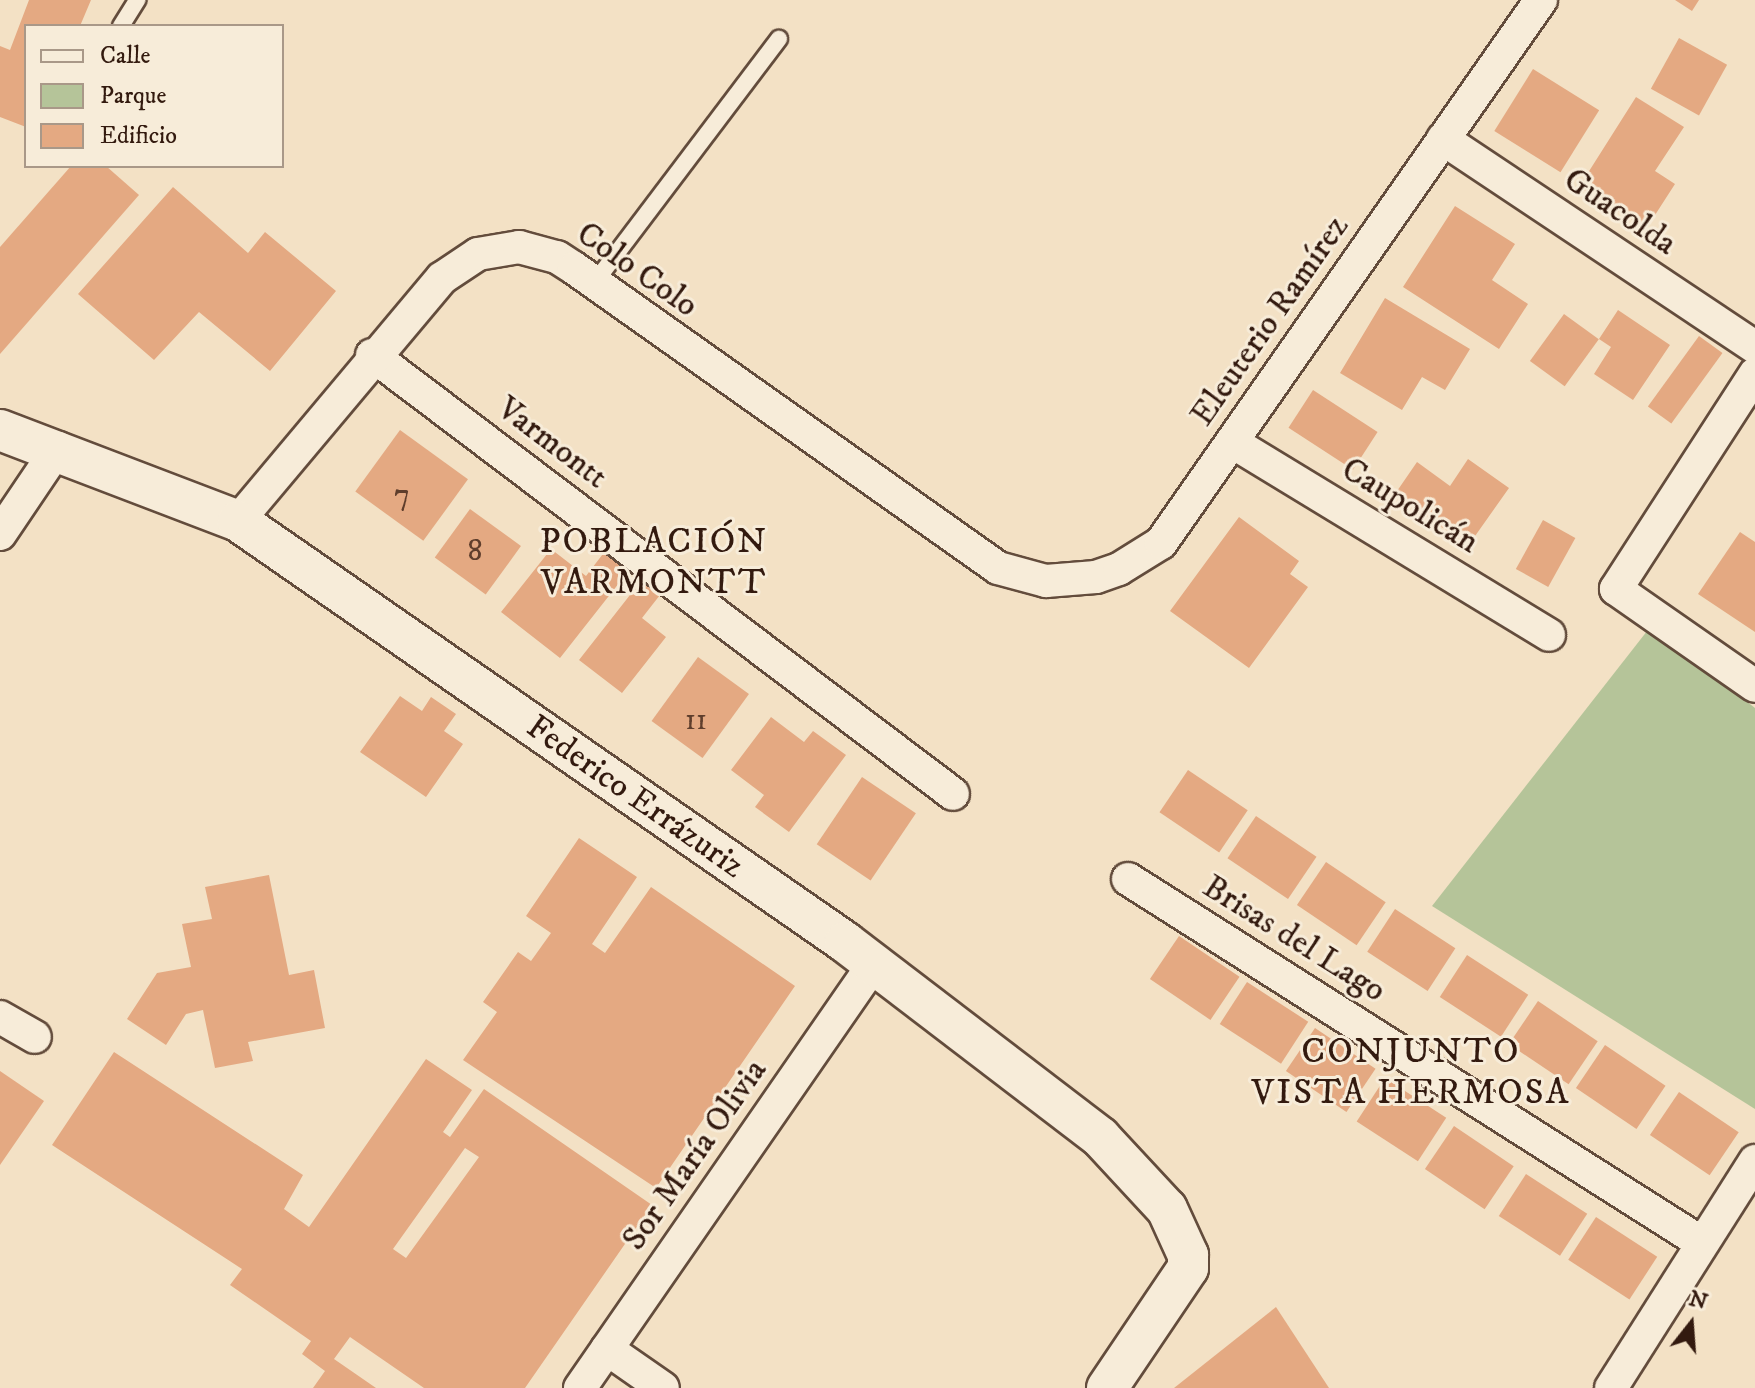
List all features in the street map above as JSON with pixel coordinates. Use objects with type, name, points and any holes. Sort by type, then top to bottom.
[{"type":"street","name":"Eleuterio Ramírez","points":[[998,568],[1046,581],[1071,581],[1141,558],[1161,543],[1541,0]]},
{"type":"street","name":"Guacolda","points":[[1443,139],[1755,347]]},
{"type":"street","name":"Colo Colo","points":[[238,521],[372,355],[442,278],[478,254],[519,247],[539,250],[595,282],[998,568]]},
{"type":"street","name":"Varmontt","points":[[372,355],[953,794]]},
{"type":"street","points":[[1755,374],[1616,589],[1755,686]]},
{"type":"street","name":"Federico Errázuriz","points":[[0,430],[58,448],[238,521],[873,965],[1100,1137],[1178,1225],[1188,1268],[1107,1388]]},
{"type":"street","name":"Caupolicán","points":[[1232,442],[1549,635]]},
{"type":"street","points":[[0,534],[58,448]]},
{"type":"street","name":"Brisas del Lago","points":[[1128,879],[1702,1243]]},
{"type":"street","name":"Sor María Olivia","points":[[580,1388],[873,965]]},
{"type":"street","points":[[0,1017],[35,1037]]},
{"type":"street","points":[[1611,1388],[1755,1161]]},
{"type":"street","points":[[607,1349],[663,1388]]},
{"type":"lane","points":[[122,24],[137,0]]},
{"type":"lane","points":[[595,282],[779,39]]},
{"type":"green space","points":[[1651,626],[1755,708],[1755,1109],[1432,906]]},
{"type":"building","points":[[29,0],[91,0],[81,24],[24,24],[24,126],[0,117],[0,46],[10,50]]},
{"type":"building","points":[[1675,0],[1699,0],[1692,11]]},
{"type":"building","points":[[1679,38],[1727,65],[1699,115],[1651,89]]},
{"type":"building","points":[[1533,69],[1599,110],[1560,172],[1494,131]]},
{"type":"building","points":[[1636,97],[1684,127],[1655,171],[1675,184],[1646,229],[1579,187]]},
{"type":"building","points":[[69,168],[108,168],[139,195],[0,354],[0,247]]},
{"type":"building","points":[[173,187],[248,253],[265,232],[336,291],[270,371],[199,312],[154,360],[78,294]]},
{"type":"building","points":[[1455,206],[1515,244],[1492,280],[1528,304],[1499,349],[1403,287]]},
{"type":"building","points":[[1385,298],[1470,349],[1445,390],[1422,377],[1402,410],[1340,373]]},
{"type":"building","points":[[1618,310],[1670,345],[1633,400],[1594,374],[1611,347],[1599,339]]},
{"type":"building","points":[[1564,314],[1599,339],[1565,386],[1530,361]]},
{"type":"building","points":[[1699,336],[1722,353],[1671,423],[1648,406]]},
{"type":"building","points":[[1313,390],[1378,432],[1353,470],[1288,428]]},
{"type":"building","points":[[400,430],[468,479],[423,541],[355,491]]},
{"type":"building","points":[[1468,459],[1509,488],[1468,546],[1395,494],[1417,462],[1450,486]]},
{"type":"building","points":[[470,509],[521,546],[486,595],[435,558]]},
{"type":"building","points":[[1239,517],[1299,561],[1290,574],[1308,587],[1249,668],[1170,611]]},
{"type":"building","points":[[1543,520],[1575,538],[1548,587],[1516,569]]},
{"type":"building","points":[[1740,532],[1755,542],[1755,632],[1698,594]]},
{"type":"building","points":[[609,546],[634,564],[560,658],[501,612],[551,549],[586,576]]},
{"type":"building","points":[[648,572],[667,586],[642,618],[666,637],[622,693],[579,660]]},
{"type":"building","points":[[698,657],[749,694],[703,758],[652,721]]},
{"type":"building","points":[[400,696],[422,711],[431,697],[456,714],[444,731],[463,744],[426,797],[360,752]]},
{"type":"building","points":[[771,717],[804,742],[813,731],[846,755],[789,832],[755,807],[764,795],[731,770]]},
{"type":"building","points":[[1188,770],[1248,810],[1219,853],[1159,812]]},
{"type":"building","points":[[862,777],[916,813],[871,880],[817,844]]},
{"type":"building","points":[[1256,816],[1317,857],[1288,899],[1227,858]]},
{"type":"building","points":[[579,838],[637,877],[592,944],[605,953],[651,887],[795,986],[656,1188],[463,1060],[497,1012],[483,1002],[518,952],[531,961],[551,933],[526,916]]},
{"type":"building","points":[[1326,862],[1386,902],[1357,945],[1297,905]]},
{"type":"building","points":[[269,875],[289,975],[314,970],[325,1028],[248,1042],[253,1061],[215,1068],[203,1010],[186,1014],[166,1045],[127,1019],[157,973],[191,967],[182,924],[212,919],[205,887]]},
{"type":"building","points":[[1395,909],[1455,948],[1428,991],[1367,952]]},
{"type":"building","points":[[1179,936],[1240,977],[1210,1020],[1150,979]]},
{"type":"building","points":[[1467,955],[1528,995],[1501,1037],[1440,997]]},
{"type":"building","points":[[1247,982],[1308,1022],[1281,1064],[1220,1024]]},
{"type":"building","points":[[1538,1001],[1598,1041],[1569,1084],[1509,1044]]},
{"type":"building","points":[[1315,1028],[1376,1069],[1346,1112],[1286,1071]]},
{"type":"building","points":[[1605,1045],[1666,1086],[1636,1129],[1576,1088]]},
{"type":"building","points":[[114,1052],[303,1175],[284,1209],[309,1227],[426,1059],[472,1090],[443,1132],[450,1137],[484,1089],[652,1205],[525,1388],[424,1388],[350,1337],[334,1359],[376,1388],[313,1388],[325,1371],[302,1354],[311,1341],[230,1285],[242,1269],[52,1145]],"holes":[[[465,1148],[479,1157],[406,1258],[393,1249]]]},
{"type":"building","points":[[0,1071],[44,1101],[0,1165]]},
{"type":"building","points":[[1385,1078],[1446,1118],[1418,1161],[1357,1122]]},
{"type":"building","points":[[1679,1092],[1739,1132],[1710,1175],[1650,1135]]},
{"type":"building","points":[[1454,1126],[1514,1166],[1485,1209],[1425,1169]]},
{"type":"building","points":[[1526,1174],[1587,1214],[1560,1256],[1499,1216]]},
{"type":"building","points":[[1596,1217],[1657,1257],[1629,1300],[1568,1260]]},
{"type":"building","points":[[1276,1307],[1329,1388],[1174,1388]]},
{"type":"district","name":"POBLACIÓN VARMONTT","points":[[654,562]]},
{"type":"district","name":"CONJUNTO VISTA HERMOSA","points":[[1411,1072]]}]
